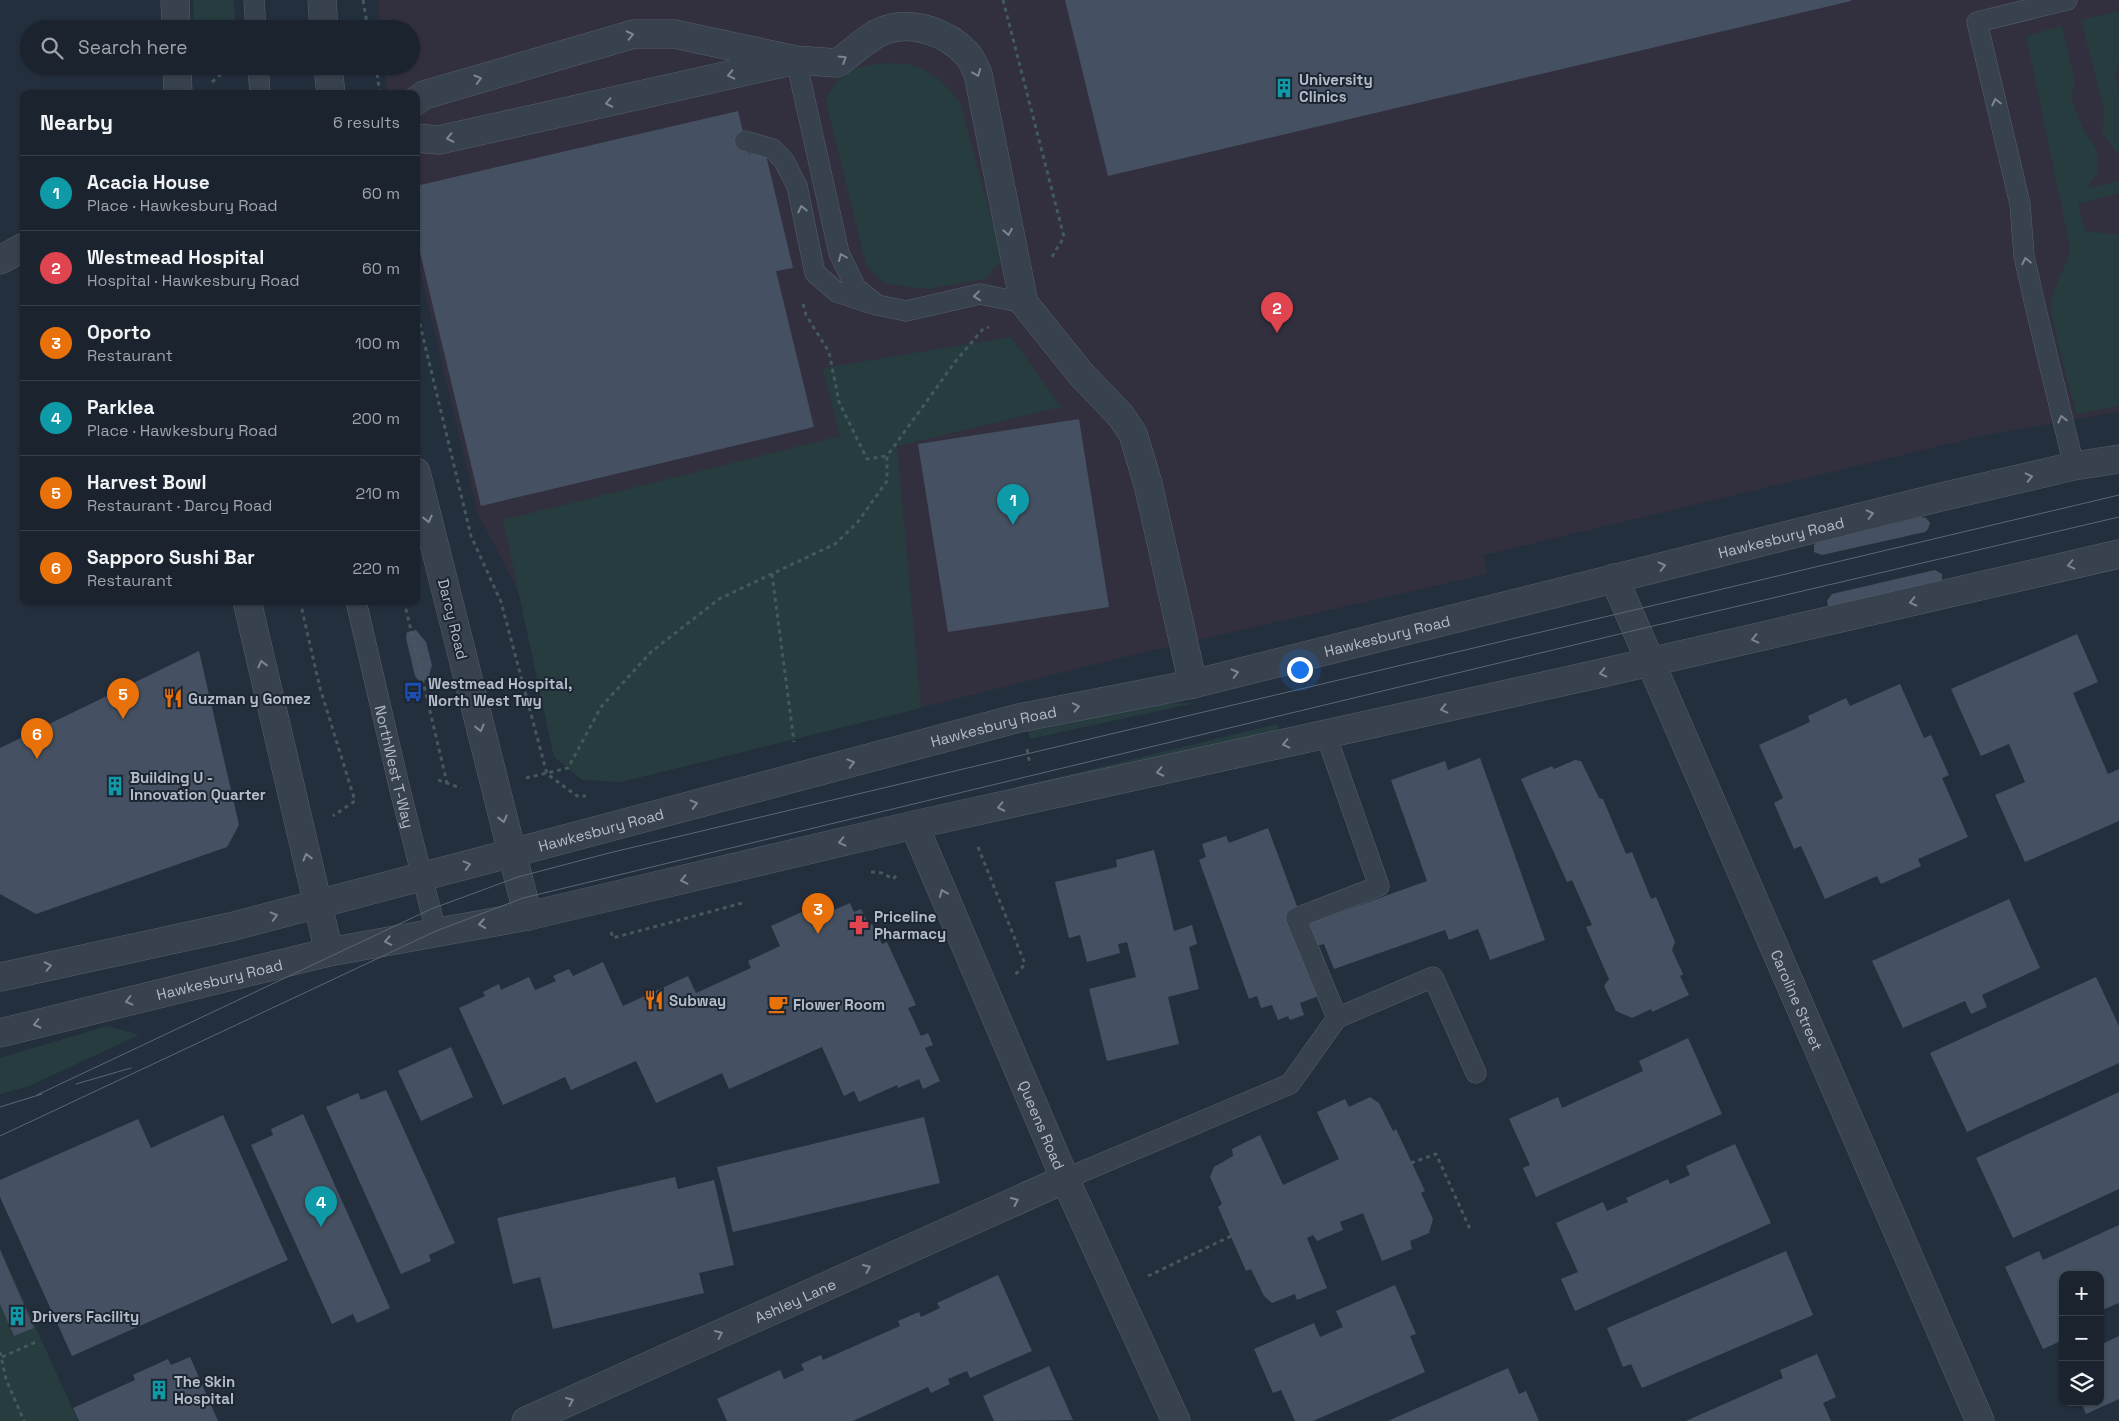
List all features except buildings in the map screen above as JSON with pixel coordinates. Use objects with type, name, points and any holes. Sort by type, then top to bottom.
[{"type":"street","points":[[175,0],[176,20]]},
{"type":"street","points":[[322,0],[323,20]]},
{"type":"street","points":[[420,98],[424,94],[634,34],[674,34],[796,60],[837,63],[885,30],[901,27],[919,28],[952,40],[969,55],[978,74],[1024,303],[1060,350],[1121,416],[1133,434],[1148,484],[1193,684]]},
{"type":"street","points":[[420,138],[439,140],[796,60]]},
{"type":"street","points":[[177,75],[178,90]]},
{"type":"street","points":[[329,75],[331,90]]},
{"type":"street","points":[[0,260],[20,249]]},
{"type":"street","name":"Hawkesbury Road","points":[[3,974],[230,927],[1019,718],[1193,684],[1932,499],[2074,466],[2119,459]]},
{"type":"street","name":"Darcy Road","points":[[420,488],[512,853]]},
{"type":"street","name":"Hawkesbury Road","points":[[0,1033],[329,952],[436,931],[528,916],[914,825],[1326,735],[2119,554]]},
{"type":"street","name":"Caroline Street","points":[[1614,578],[1980,1421]]},
{"type":"street","points":[[248,605],[329,952]]},
{"type":"street","name":"Queens Road","points":[[914,825],[1065,1179],[1176,1421]]},
{"type":"street","points":[[512,853],[528,916]]},
{"type":"street","name":"Ashley Lane","points":[[526,1421],[1065,1179]]},
{"type":"lane","points":[[254,0],[255,20]]},
{"type":"lane","points":[[2067,0],[1977,22],[2020,204],[2024,256],[2074,466]]},
{"type":"lane","points":[[796,60],[839,253],[856,288],[877,305]]},
{"type":"lane","points":[[259,75],[260,90]]},
{"type":"lane","points":[[745,141],[773,149],[784,161],[797,186],[815,273],[837,292],[877,305],[906,311],[980,294],[1024,303]]},
{"type":"lane","name":"NorthWest T-Way","points":[[357,605],[400,790],[436,931]]},
{"type":"lane","points":[[1326,735],[1379,886],[1296,918],[1336,1018]]},
{"type":"lane","points":[[1065,1179],[1290,1084],[1336,1018],[1433,977],[1476,1073]]},
{"type":"path","points":[[363,0],[366,20]]},
{"type":"path","points":[[1003,0],[1064,237],[1046,267]]},
{"type":"path","points":[[206,88],[220,75]]},
{"type":"path","points":[[377,75],[379,90]]},
{"type":"path","points":[[802,298],[806,315],[829,352],[839,402],[867,459],[887,456]]},
{"type":"path","points":[[420,325],[471,536],[502,602],[547,774]]},
{"type":"path","points":[[521,779],[568,768],[601,707],[651,652],[719,599],[835,544],[857,523],[887,481],[887,456],[982,330]]},
{"type":"path","points":[[772,574],[794,743]]},
{"type":"path","points":[[301,605],[320,688],[355,801]]},
{"type":"path","points":[[405,605],[447,783]]},
{"type":"path","points":[[438,780],[464,790]]},
{"type":"path","points":[[978,847],[1026,964]]},
{"type":"path","points":[[866,871],[882,873],[893,879]]},
{"type":"path","points":[[613,938],[748,901]]},
{"type":"path","points":[[1411,1163],[1436,1154],[1470,1229]]},
{"type":"path","points":[[1148,1276],[1231,1236]]},
{"type":"path","points":[[2,1357],[38,1341]]},
{"type":"path","points":[[0,1352],[6,1379],[24,1421]]},
{"type":"shaded area","points":[[378,0],[2119,0],[2119,412],[1990,434],[1484,555],[1487,574],[1132,655],[621,782],[554,757],[518,591],[477,511],[420,271],[420,90],[387,90],[385,75],[420,75],[420,20],[379,20]]},
{"type":"green space","points":[[193,0],[234,0],[235,20],[194,20]]},
{"type":"green space","points":[[2119,11],[2119,61],[2115,77],[2119,92],[2119,152],[2111,146],[2102,132],[2105,113],[2081,20]]},
{"type":"green space","points":[[2062,26],[2075,82],[2071,98],[2084,131],[2098,154],[2098,173],[2086,188],[2119,181],[2119,193],[2078,204],[2085,231],[2119,235],[2119,406],[2077,414],[2053,321],[2052,307],[2052,298],[2070,247],[2026,36]]},
{"type":"green space","points":[[907,64],[923,69],[939,79],[960,102],[1001,255],[1001,261],[985,279],[927,289],[887,284],[866,265],[826,101],[836,82],[850,71],[868,65]]},
{"type":"green space","points":[[1011,337],[1061,407],[897,446],[921,708],[621,782],[582,780],[554,757],[503,520],[840,436],[823,368]]},
{"type":"green space","points":[[1195,703],[1030,739],[1026,725],[1126,704]]},
{"type":"green space","points":[[1277,724],[1280,736],[1042,793],[1039,782]]},
{"type":"green space","points":[[107,1026],[139,1035],[29,1086],[0,1094],[0,1058]]},
{"type":"green space","points":[[0,1248],[78,1421],[0,1421]]},
{"type":"tram line","points":[[37,1095],[431,909],[518,877],[609,853],[2119,495]]},
{"type":"tram line","points":[[0,1136],[436,931],[523,898],[1636,630],[2119,517]]},
{"type":"tram line","points":[[76,1084],[131,1068]]},
{"type":"tram line","points":[[0,1107],[42,1094]]},
{"type":"place","name":"University Clinics","points":[[1284,88]]},
{"type":"place","name":"Westmead Hospital","points":[[1277,333]]},
{"type":"place","name":"Acacia House","points":[[1013,525]]},
{"type":"place","name":"Westmead Hospital, North West Twy","points":[[413,692]]},
{"type":"place","name":"Guzman y Gomez","points":[[173,698]]},
{"type":"place","name":"Harvest Bowl","points":[[123,719]]},
{"type":"place","name":"Sapporo Sushi Bar","points":[[37,759]]},
{"type":"place","name":"Building U - Innovation Quarter","points":[[115,786]]},
{"type":"place","name":"Priceline Pharmacy","points":[[859,925]]},
{"type":"place","name":"Oporto","points":[[818,934]]},
{"type":"place","name":"Subway","points":[[654,1000]]},
{"type":"place","name":"Flower Room","points":[[778,1004]]},
{"type":"place","name":"Parklea","points":[[321,1227]]},
{"type":"place","name":"Drivers Facility","points":[[17,1316]]},
{"type":"place","name":"The Skin Hospital","points":[[159,1390]]}]
